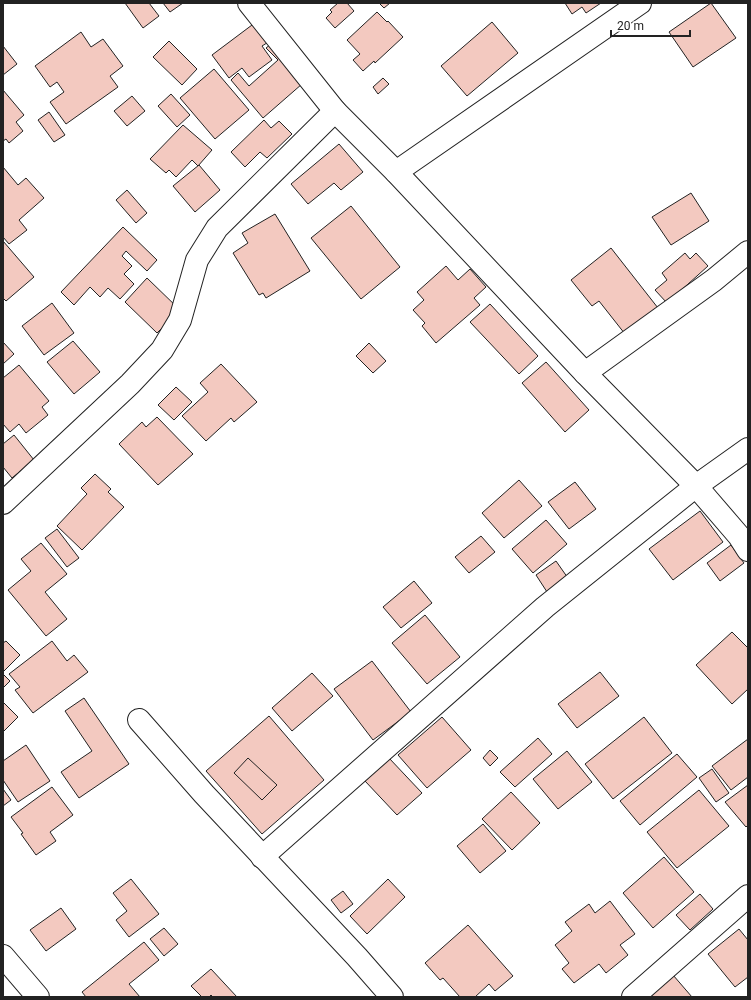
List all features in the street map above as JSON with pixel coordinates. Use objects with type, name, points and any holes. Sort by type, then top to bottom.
[{"type":"street","points":[[249,3],[335,111],[396,172],[585,373],[696,486],[739,536],[748,550]]},
{"type":"street","points":[[396,172],[640,3]]},
{"type":"street","points":[[3,503],[130,384],[162,350],[180,320],[197,260],[217,228],[335,111]]},
{"type":"street","points":[[585,373],[714,280],[748,252]]},
{"type":"street","points":[[262,857],[545,607],[696,486],[748,449]]},
{"type":"street","points":[[139,720],[204,794],[357,957],[392,997]]},
{"type":"street","points":[[633,997],[748,896]]},
{"type":"street","points":[[3,956],[38,997]]},
{"type":"building","points":[[125,3],[149,3],[159,16],[143,28]]},
{"type":"building","points":[[163,3],[183,3],[170,12]]},
{"type":"building","points":[[338,3],[347,3],[354,11],[335,28],[326,18],[332,12],[330,10]]},
{"type":"building","points":[[379,3],[390,3],[384,8]]},
{"type":"building","points":[[565,3],[601,3],[586,13],[582,7],[572,14]]},
{"type":"building","points":[[711,3],[736,38],[693,67],[669,32]]},
{"type":"building","points":[[377,12],[403,37],[375,63],[374,61],[363,71],[353,60],[360,54],[347,40]]},
{"type":"building","points":[[256,22],[270,41],[262,46],[272,60],[249,77],[242,68],[229,78],[212,55]]},
{"type":"building","points":[[492,22],[518,53],[467,96],[441,66]]},
{"type":"building","points":[[81,32],[91,47],[103,39],[123,66],[110,76],[118,87],[66,124],[50,102],[64,92],[57,82],[50,87],[35,66]]},
{"type":"building","points":[[169,41],[197,69],[182,85],[153,57]]},
{"type":"building","points":[[271,44],[302,84],[263,118],[231,80],[238,73],[249,86],[278,60],[266,48]]},
{"type":"building","points":[[3,46],[17,64],[3,75]]},
{"type":"building","points":[[214,69],[249,110],[215,139],[180,98]]},
{"type":"building","points":[[383,78],[389,84],[378,94],[373,87]]},
{"type":"building","points":[[3,90],[24,115],[16,122],[23,131],[9,143],[6,139],[3,141]]},
{"type":"building","points":[[171,94],[190,115],[177,127],[158,106]]},
{"type":"building","points":[[132,96],[145,111],[127,126],[114,111]]},
{"type":"building","points":[[49,112],[65,135],[54,142],[38,120]]},
{"type":"building","points":[[264,120],[271,128],[279,121],[292,134],[267,158],[260,152],[245,167],[231,152]]},
{"type":"building","points":[[183,125],[212,150],[198,166],[192,160],[176,177],[169,170],[166,173],[150,159]]},
{"type":"building","points":[[339,144],[363,172],[341,190],[334,183],[308,204],[291,184]]},
{"type":"building","points":[[199,165],[220,190],[195,212],[173,186]]},
{"type":"building","points":[[3,167],[18,185],[26,178],[44,198],[19,220],[27,230],[9,244],[3,237]]},
{"type":"building","points":[[127,190],[147,213],[136,223],[116,200]]},
{"type":"building","points":[[691,193],[709,221],[671,245],[652,217]]},
{"type":"building","points":[[351,206],[400,267],[361,299],[311,238]]},
{"type":"building","points":[[275,214],[310,271],[266,298],[263,293],[259,295],[233,253],[248,243],[242,233]]},
{"type":"building","points":[[123,227],[157,260],[147,271],[126,251],[122,256],[132,266],[124,274],[134,284],[120,299],[108,288],[100,297],[90,287],[74,305],[61,292]]},
{"type":"building","points":[[3,241],[34,277],[6,301],[3,298]]},
{"type":"building","points":[[611,248],[658,308],[625,334],[599,301],[592,306],[571,280]]},
{"type":"building","points":[[685,253],[690,259],[696,253],[708,266],[667,303],[655,290],[667,280],[662,273]]},
{"type":"building","points":[[446,266],[458,280],[470,269],[486,287],[474,298],[480,305],[436,343],[422,326],[425,323],[413,310],[424,300],[417,292]]},
{"type":"building","points":[[147,278],[180,310],[157,333],[125,302]]},
{"type":"building","points":[[52,303],[74,333],[44,355],[22,326]]},
{"type":"building","points":[[490,304],[538,356],[519,374],[470,322]]},
{"type":"building","points":[[73,341],[100,372],[74,394],[47,362]]},
{"type":"building","points":[[3,342],[14,354],[3,364]]},
{"type":"building","points":[[369,343],[386,361],[373,373],[356,356]]},
{"type":"building","points":[[546,362],[589,410],[565,432],[522,383]]},
{"type":"building","points":[[221,364],[257,402],[234,422],[231,418],[206,441],[182,416],[208,392],[200,383]]},
{"type":"building","points":[[19,365],[49,401],[42,407],[48,415],[26,433],[19,424],[10,432],[3,424],[3,378]]},
{"type":"building","points":[[176,387],[192,402],[174,420],[158,405]]},
{"type":"building","points":[[157,417],[193,454],[158,485],[119,444],[142,422],[146,427]]},
{"type":"building","points":[[14,435],[34,460],[12,478],[3,467],[3,444]]},
{"type":"building","points":[[95,474],[111,489],[108,492],[124,507],[82,550],[57,526],[87,494],[81,488]]},
{"type":"building","points":[[519,480],[542,506],[504,538],[482,513]]},
{"type":"building","points":[[575,482],[596,509],[569,529],[548,502]]},
{"type":"building","points":[[700,511],[723,542],[673,580],[649,549]]},
{"type":"building","points":[[546,520],[567,544],[533,573],[512,549]]},
{"type":"building","points":[[57,529],[79,558],[67,567],[45,538]]},
{"type":"building","points":[[481,536],[495,552],[469,573],[455,557]]},
{"type":"building","points":[[41,543],[67,574],[45,592],[67,619],[46,636],[8,590],[31,571],[21,559]]},
{"type":"building","points":[[731,545],[744,563],[720,581],[707,563]]},
{"type":"building","points":[[556,561],[570,581],[549,595],[536,575]]},
{"type":"building","points":[[414,581],[432,603],[401,628],[383,607]]},
{"type":"building","points":[[425,615],[460,657],[427,684],[392,643]]},
{"type":"building","points":[[732,632],[748,648],[748,689],[732,704],[696,665]]},
{"type":"building","points":[[6,641],[20,655],[3,672],[3,643]]},
{"type":"building","points":[[52,641],[67,661],[74,655],[88,672],[33,713],[15,690],[20,687],[9,674]]},
{"type":"building","points":[[372,661],[411,712],[373,740],[334,689]]},
{"type":"building","points":[[600,672],[619,696],[577,728],[558,704]]},
{"type":"building","points":[[312,673],[333,696],[292,731],[272,708]]},
{"type":"building","points":[[3,674],[10,681],[3,688]]},
{"type":"building","points":[[84,698],[129,764],[79,798],[61,772],[92,751],[65,711]]},
{"type":"building","points":[[3,702],[18,717],[3,732]]},
{"type":"building","points":[[269,716],[324,780],[262,834],[206,771]]},
{"type":"building","points":[[442,717],[471,750],[427,788],[398,755]]},
{"type":"building","points":[[644,717],[672,753],[613,799],[585,764]]},
{"type":"building","points":[[538,738],[552,754],[515,787],[500,772]]},
{"type":"building","points":[[748,739],[748,777],[731,790],[712,766]]},
{"type":"building","points":[[26,745],[50,781],[18,802],[3,780],[3,761]]},
{"type":"building","points":[[490,750],[498,758],[490,766],[483,758]]},
{"type":"building","points":[[567,751],[592,782],[558,809],[533,779]]},
{"type":"building","points":[[677,754],[697,777],[640,825],[620,801]]},
{"type":"building","points":[[248,758],[277,785],[262,800],[234,773]]},
{"type":"building","points":[[389,758],[422,793],[397,815],[365,781]]},
{"type":"building","points":[[712,769],[729,793],[716,802],[699,778]]},
{"type":"building","points":[[748,785],[748,825],[746,827],[725,802]]},
{"type":"building","points":[[52,787],[73,815],[50,832],[56,841],[36,855],[21,834],[23,833],[11,817]]},
{"type":"building","points":[[3,789],[11,800],[3,806]]},
{"type":"building","points":[[699,790],[729,826],[677,868],[647,832]]},
{"type":"building","points":[[511,792],[540,823],[512,850],[482,819]]},
{"type":"building","points":[[483,824],[506,851],[480,873],[457,846]]},
{"type":"building","points":[[664,857],[694,892],[653,928],[623,893]]},
{"type":"building","points":[[131,879],[159,914],[129,937],[116,920],[127,911],[113,893]]},
{"type":"building","points":[[388,879],[405,897],[367,934],[350,916]]},
{"type":"building","points":[[343,891],[353,904],[341,913],[331,900]]},
{"type":"building","points":[[700,894],[713,909],[690,930],[676,915]]},
{"type":"building","points":[[610,901],[635,934],[620,945],[628,955],[606,973],[599,964],[574,983],[562,969],[569,963],[555,945],[572,931],[565,922],[589,904],[595,913]]},
{"type":"building","points":[[61,908],[76,929],[46,951],[30,930]]},
{"type":"building","points":[[468,925],[513,976],[495,991],[489,984],[475,997],[460,997],[443,978],[440,980],[425,963]]},
{"type":"building","points":[[164,928],[178,944],[164,956],[150,939]]},
{"type":"building","points":[[739,929],[748,940],[748,977],[735,987],[708,954]]},
{"type":"building","points":[[144,942],[159,960],[129,984],[140,997],[86,997],[82,992]]},
{"type":"building","points":[[211,969],[237,997],[213,997],[211,995],[209,997],[202,997],[191,986]]},
{"type":"building","points":[[673,975],[692,997],[646,997]]}]
